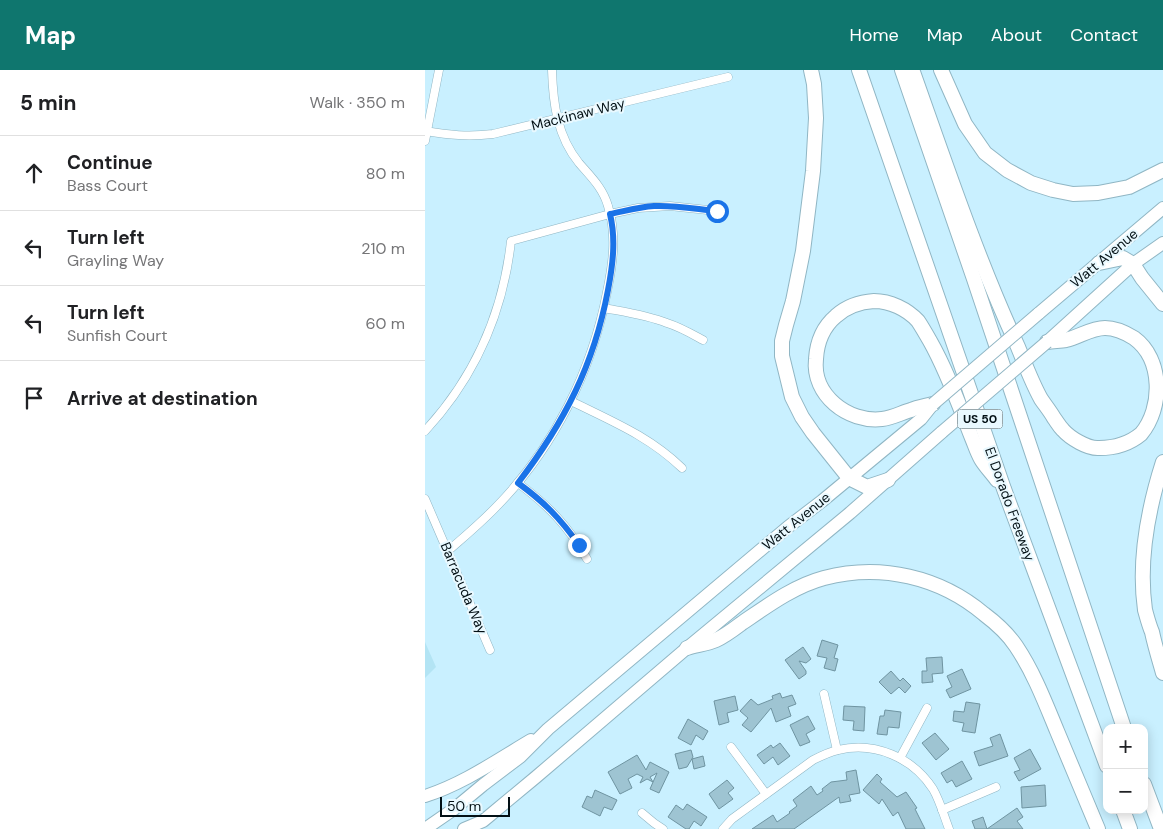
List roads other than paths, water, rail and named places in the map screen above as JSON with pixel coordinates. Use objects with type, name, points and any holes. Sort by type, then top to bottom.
[{"type":"highway","points":[[811,70],[814,84],[816,118],[813,171],[803,251],[793,301],[785,325],[782,356],[793,396],[802,417],[849,478],[867,487],[888,480]]},
{"type":"highway","name":"El Dorado Freeway","points":[[859,70],[1004,489],[1103,755]]},
{"type":"highway","name":"US 50","points":[[902,70],[1123,724]]},
{"type":"highway","points":[[912,70],[1001,309],[1041,399],[1063,431],[1080,443],[1095,448],[1113,448],[1127,443],[1140,435],[1150,424],[1158,410],[1162,395],[1161,376],[1155,359],[1141,342],[1125,332],[1105,328],[1083,333],[1067,340],[1047,342]]},
{"type":"highway","points":[[941,70],[965,124],[985,153],[1007,170],[1031,183],[1073,194],[1098,193],[1129,186],[1163,170]]},
{"type":"highway","points":[[1099,263],[1123,258],[1133,264],[1141,278],[1163,304]]},
{"type":"highway","points":[[933,404],[912,409],[897,416],[867,420],[839,408],[827,397],[818,382],[815,364],[817,347],[823,330],[841,312],[850,306],[864,302],[880,301],[893,304],[908,313],[917,321],[927,335],[939,357],[981,459],[1004,489]]},
{"type":"highway","points":[[1163,462],[1149,515],[1144,547],[1143,578],[1145,611],[1163,673]]},
{"type":"highway","points":[[687,648],[717,640],[772,603],[824,578],[848,574],[901,574],[947,589],[972,604],[996,623],[1015,645],[1029,667],[1098,829]]},
{"type":"highway","points":[[1148,795],[1161,829]]},
{"type":"highway","points":[[1124,814],[1130,829]]},
{"type":"main road","name":"Watt Avenue","points":[[425,829],[454,809],[520,757],[548,729],[781,533],[921,419],[933,404],[1163,208]]},
{"type":"main road","name":"Watt Avenue","points":[[464,829],[480,825],[888,480],[1047,342],[1133,264],[1163,244]]},
{"type":"main road","points":[[425,796],[465,779],[548,729]]},
{"type":"street","points":[[425,141],[439,70]]},
{"type":"street","points":[[448,551],[478,526],[499,505],[518,483],[553,434],[571,401],[591,352],[604,308],[613,251],[610,214],[603,191],[578,162],[562,134],[557,119],[552,70]]},
{"type":"street","name":"Mackinaw Way","points":[[426,131],[462,136],[493,134],[729,77]]},
{"type":"street","points":[[425,431],[449,403],[462,384],[483,345],[499,303],[507,274],[511,241],[638,208],[670,206],[717,211]]},
{"type":"street","points":[[604,308],[666,322],[703,340]]},
{"type":"street","points":[[571,401],[642,436],[682,468]]},
{"type":"street","points":[[518,483],[553,512],[567,528],[587,559]]},
{"type":"street","name":"Barracuda Way","points":[[425,499],[491,650]]},
{"type":"street","points":[[824,694],[837,750]]},
{"type":"street","points":[[900,758],[927,708]]},
{"type":"street","points":[[731,747],[766,794]]},
{"type":"street","points":[[723,829],[732,819],[813,760],[837,750],[858,747],[881,750],[900,758],[912,766],[932,788],[949,829]]},
{"type":"street","points":[[942,810],[996,787]]},
{"type":"street","points":[[642,813],[663,829]]}]
